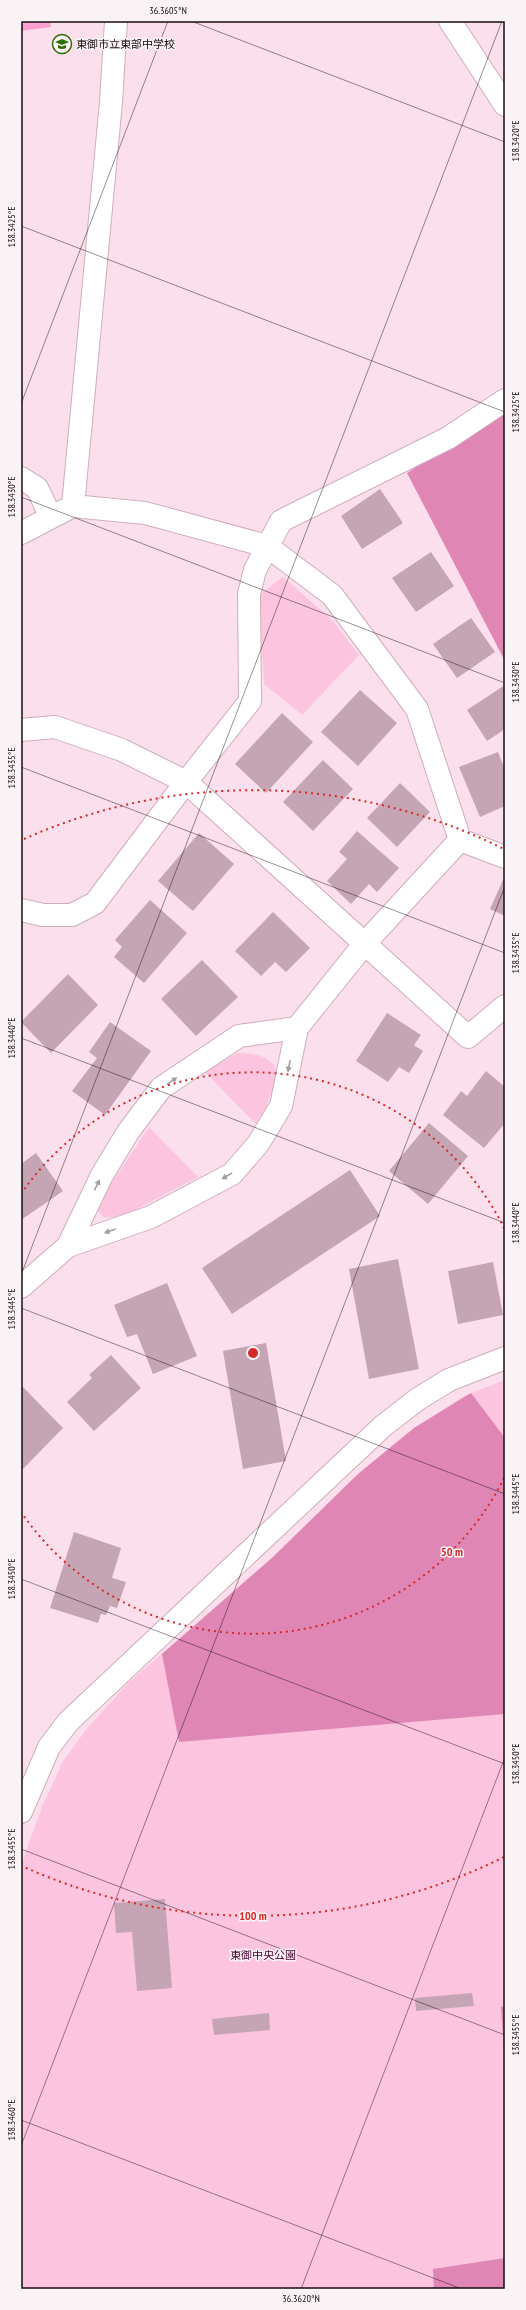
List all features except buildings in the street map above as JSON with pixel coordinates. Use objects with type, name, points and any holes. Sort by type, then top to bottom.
[{"type":"street","points":[[73,506],[111,102],[116,21]]},
{"type":"street","points":[[450,21],[505,105]]},
{"type":"street","points":[[21,910],[43,915],[72,915],[95,903],[250,700],[249,594],[255,570],[281,521],[448,438],[505,400]]},
{"type":"street","points":[[21,478],[37,488],[51,516]]},
{"type":"street","points":[[21,533],[51,516],[73,506],[144,513],[267,546],[332,595],[417,709],[460,840]]},
{"type":"street","points":[[21,730],[55,727],[122,750],[186,782],[366,942],[468,1037],[505,1006]]},
{"type":"street","points":[[460,840],[505,857]]},
{"type":"street","points":[[21,1287],[68,1246],[150,1217],[232,1174],[258,1144],[281,1106],[297,1028],[366,942],[460,840]]},
{"type":"street","points":[[68,1246],[102,1175],[128,1132],[161,1088],[238,1036],[297,1028]]},
{"type":"street","points":[[21,1812],[49,1747],[68,1722],[244,1554],[383,1426],[406,1408],[449,1380],[505,1358]]},
{"type":"green space","points":[[283,577],[333,621],[359,655],[302,715],[264,684],[259,595]]},
{"type":"green space","points":[[237,1053],[262,1056],[272,1062],[278,1074],[265,1110],[256,1124],[205,1072]]},
{"type":"green space","points":[[149,1127],[198,1177],[120,1218],[104,1217],[98,1211],[97,1205]]},
{"type":"green space","name":"東御中央公園","points":[[505,1380],[505,2289],[21,2289],[21,1865],[42,1807],[62,1763],[85,1731],[127,1684],[273,1557],[358,1474],[414,1428],[464,1396]]},
{"type":"shaded area","points":[[21,21],[50,21],[51,27],[21,31]]},
{"type":"shaded area","points":[[505,409],[505,661],[407,473]]},
{"type":"shaded area","points":[[471,1393],[505,1438],[505,1714],[179,1742],[162,1654],[273,1557],[358,1474],[414,1428]]},
{"type":"shaded area","points":[[505,2006],[505,2066],[501,2007]]},
{"type":"shaded area","points":[[505,2258],[505,2289],[434,2289],[433,2269]]},
{"type":"place","name":"東御市立東部中学校","points":[[62,44]]}]
